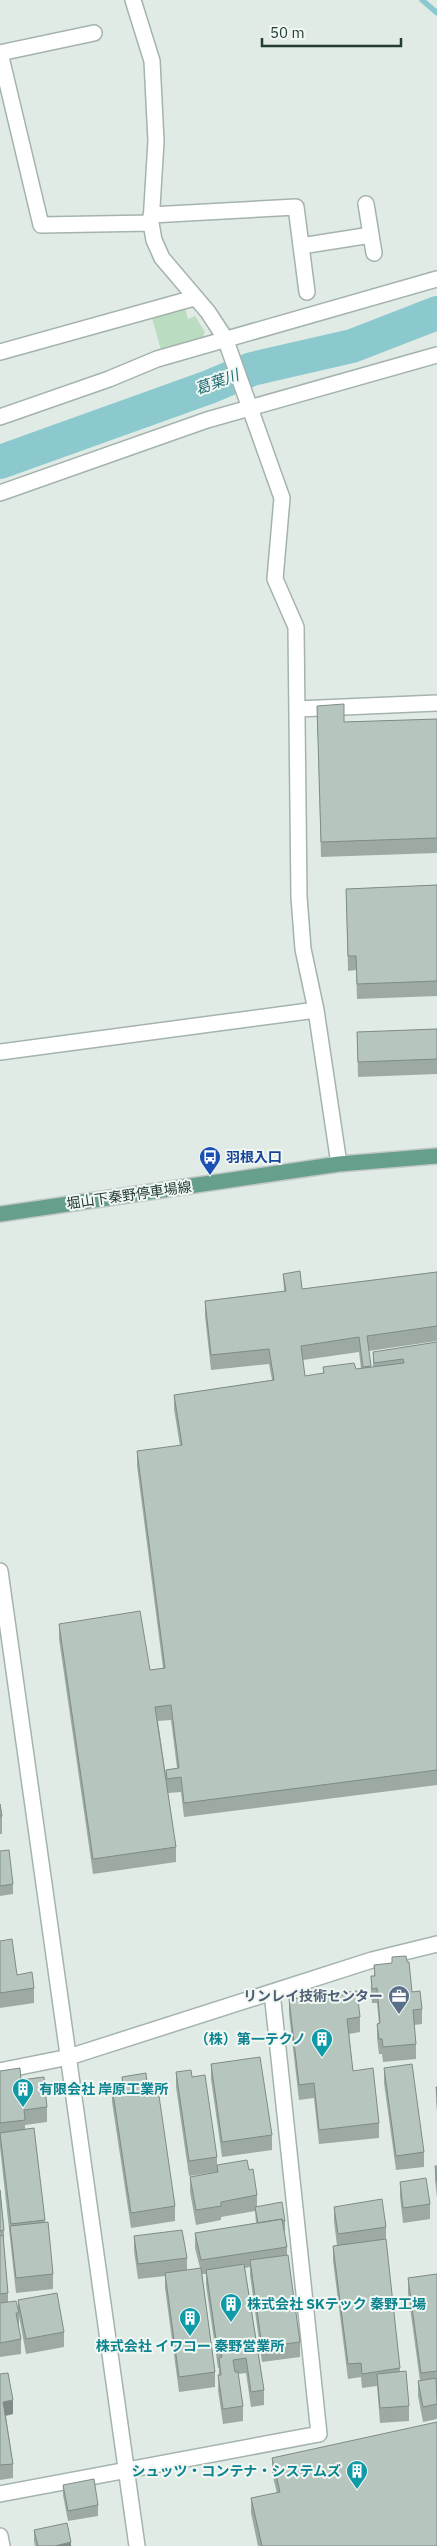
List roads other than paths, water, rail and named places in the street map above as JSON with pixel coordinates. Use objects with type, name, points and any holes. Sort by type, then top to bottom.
[{"type":"main road","name":"堀山下秦野停車場線","points":[[0,1214],[339,1164],[437,1156]]},
{"type":"street","points":[[133,0],[152,61],[156,142],[151,219],[154,240],[162,258],[194,298],[208,312],[225,338],[282,498],[275,579],[296,627],[299,897],[303,949],[316,1010],[339,1164]]},
{"type":"street","points":[[94,33],[0,53],[40,225],[151,219],[296,207],[307,292]]},
{"type":"street","points":[[366,204],[374,253]]},
{"type":"street","points":[[301,246],[371,235]]},
{"type":"street","points":[[0,417],[109,379],[157,359],[225,338],[437,279]]},
{"type":"street","points":[[0,352],[194,298]]},
{"type":"street","points":[[0,493],[249,407],[437,355]]},
{"type":"street","points":[[297,709],[437,703]]},
{"type":"street","points":[[0,1052],[316,1010]]},
{"type":"street","points":[[0,1571],[137,2546]]},
{"type":"street","points":[[0,2071],[69,2057],[372,1960],[437,1944]]},
{"type":"street","points":[[0,2494],[319,2434],[272,1992]]},
{"type":"street","points":[[0,2536],[2,2546]]},
{"type":"waterway","points":[[422,0],[437,13]]},
{"type":"waterway","name":"葛葉川","points":[[0,462],[209,387],[252,369],[352,346],[437,313]]},
{"type":"place","name":"羽根入口","points":[[210,1176]]},
{"type":"place","name":"リンレイ技術センター","points":[[399,2015]]},
{"type":"place","name":"（株）第一テクノ","points":[[322,2058]]},
{"type":"place","name":"有限会社 岸原工業所","points":[[23,2108]]},
{"type":"place","name":"株式会社 SKテック 秦野工場","points":[[231,2323]]},
{"type":"place","name":"株式会社 イワコー 秦野営業所","points":[[190,2337]]},
{"type":"place","name":"シュッツ・コンテナ・システムズ","points":[[357,2490]]}]
